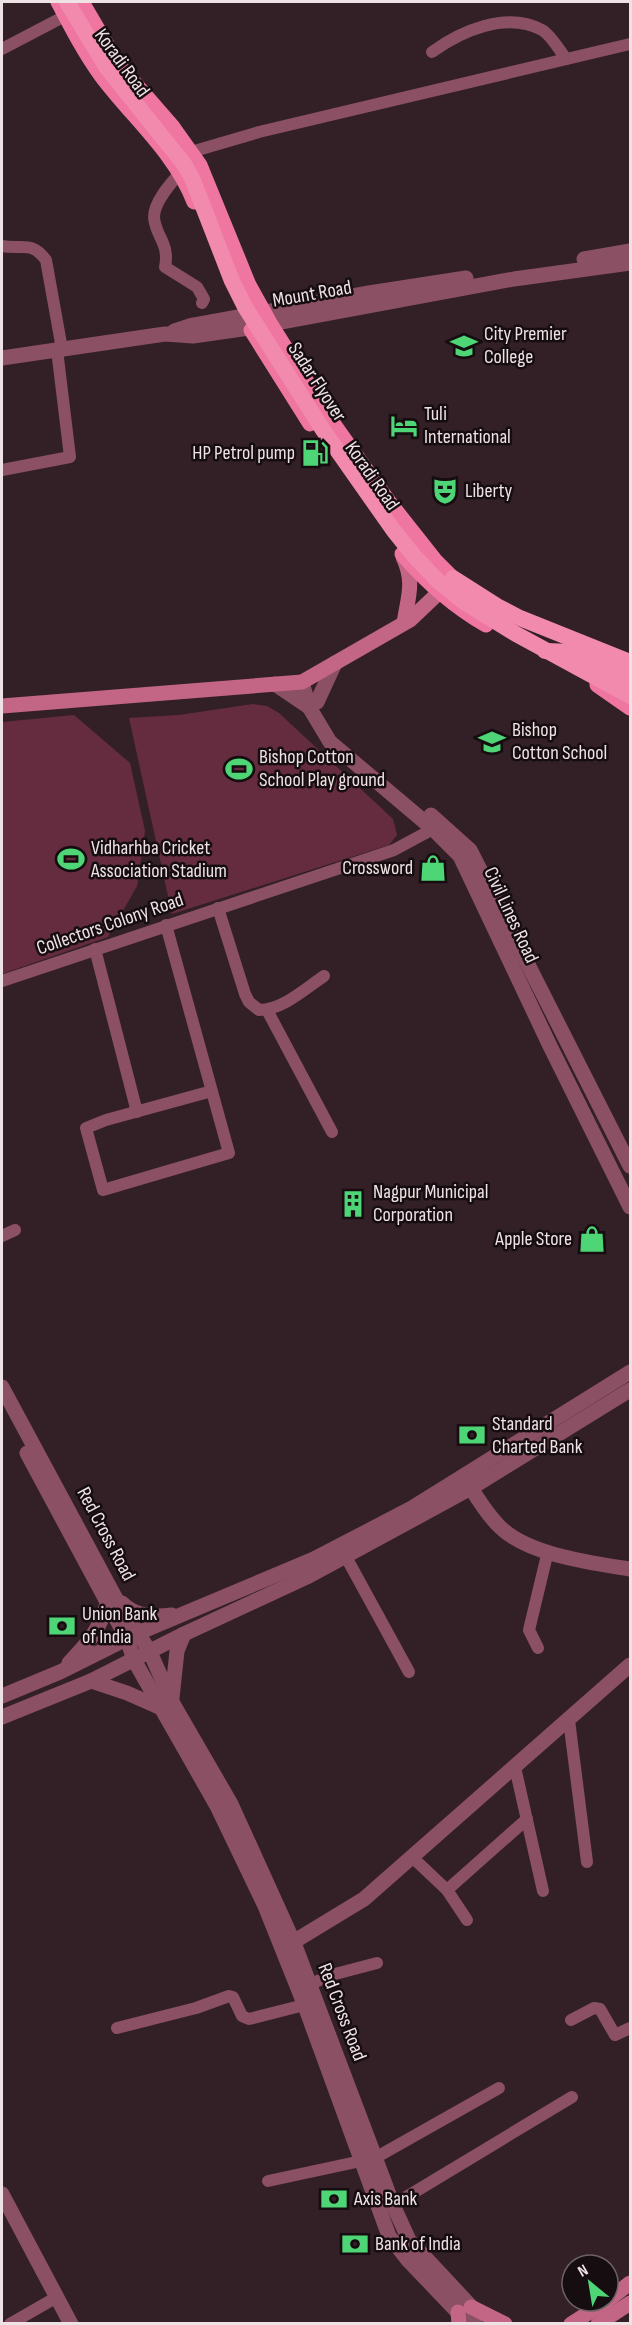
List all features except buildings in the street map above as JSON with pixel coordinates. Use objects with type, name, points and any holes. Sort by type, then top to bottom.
[{"type":"highway","name":"Sadar Flyover","points":[[69,6],[132,90],[166,128],[198,173],[235,274],[268,333],[342,448],[415,547],[442,575],[469,597],[581,661],[630,685]]},
{"type":"highway","name":"Sadar Flyover","points":[[69,6],[107,68],[184,164],[192,178],[232,281],[245,307],[323,430],[415,557],[464,602],[516,634],[630,696]]},
{"type":"highway","points":[[453,578],[520,618],[630,662]]},
{"type":"highway","points":[[533,651],[572,652],[630,679]]},
{"type":"main road","name":"Koradi Road","points":[[58,2],[69,6],[102,77],[180,173],[191,195],[226,285],[246,323],[306,418],[399,550],[419,574],[460,609],[597,685],[630,708]]},
{"type":"main road","points":[[2,706],[275,684],[307,679],[404,623],[440,593],[453,578],[435,560],[383,493],[331,420],[268,318],[234,251],[211,189],[191,152],[173,127],[119,64],[82,2]]},
{"type":"main road","points":[[399,550],[410,571],[411,591],[404,623]]},
{"type":"main road","points":[[598,2324],[630,2303]]},
{"type":"main road","points":[[571,2324],[588,2313]]},
{"type":"main road","points":[[464,2317],[505,2324]]},
{"type":"street","points":[[2,49],[69,6]]},
{"type":"street","points":[[432,52],[453,36],[498,23],[514,22],[544,30],[566,59]]},
{"type":"street","points":[[191,152],[259,132],[630,44]]},
{"type":"street","points":[[180,173],[163,192],[154,217],[168,255],[165,267],[197,287],[204,299],[202,303]]},
{"type":"street","points":[[2,246],[29,246],[39,250],[46,260],[59,350],[70,457],[2,470]]},
{"type":"street","points":[[268,318],[369,293],[630,252]]},
{"type":"street","name":"Mount Road","points":[[2,358],[165,334],[193,336],[268,318],[630,262]]},
{"type":"street","points":[[313,704],[335,663]]},
{"type":"street","points":[[307,679],[313,704],[335,733],[384,780],[438,820],[470,850],[630,1166]]},
{"type":"street","points":[[275,684],[313,704]]},
{"type":"street","name":"Civil Lines Road","points":[[313,704],[330,742],[433,829],[460,856],[550,1046],[630,1207]]},
{"type":"street","name":"Collectors Colony Road","points":[[2,981],[394,850],[433,829]]},
{"type":"street","points":[[218,908],[245,994],[249,1002],[259,1010],[279,1006],[324,976]]},
{"type":"street","points":[[166,925],[212,1091],[228,1153],[103,1190],[86,1128],[212,1091]]},
{"type":"street","points":[[95,949],[136,1112]]},
{"type":"street","points":[[267,1010],[332,1132]]},
{"type":"street","points":[[2,1236],[15,1230]]},
{"type":"street","points":[[2,1696],[60,1672],[133,1636],[314,1559],[410,1509],[630,1372]]},
{"type":"street","name":"Red Cross Road","points":[[2,1387],[27,1442],[111,1600],[133,1636],[150,1652],[167,1705]]},
{"type":"street","points":[[2,1717],[91,1681],[346,1557],[471,1488],[630,1390]]},
{"type":"street","points":[[2,1408],[27,1442]]},
{"type":"street","points":[[471,1488],[500,1527],[519,1539],[579,1560],[630,1569]]},
{"type":"street","points":[[538,1648],[529,1630],[548,1551]]},
{"type":"street","points":[[346,1557],[409,1672]]},
{"type":"street","points":[[60,1672],[91,1640],[111,1600],[130,1612],[152,1617],[189,1613]]},
{"type":"street","points":[[91,1681],[167,1705],[177,1650],[184,1634]]},
{"type":"street","name":"Red Cross Road","points":[[133,1636],[134,1660],[167,1705],[231,1804],[290,1951],[304,1980],[368,2160],[389,2236],[407,2259],[464,2317],[488,2324]]},
{"type":"street","points":[[290,1951],[364,1899],[630,1665]]},
{"type":"street","points":[[568,1720],[587,1862]]},
{"type":"street","points":[[515,1767],[543,1891]]},
{"type":"street","points":[[447,1890],[526,1819]]},
{"type":"street","points":[[412,1857],[447,1890],[467,1920]]},
{"type":"street","points":[[304,1980],[377,1963]]},
{"type":"street","points":[[117,2028],[196,2008],[229,1995],[233,1997],[242,2016],[249,2019],[311,2004]]},
{"type":"street","points":[[572,2020],[594,2008],[600,2010],[615,2035],[630,2028]]},
{"type":"street","points":[[268,2181],[368,2160],[499,2088]]},
{"type":"street","points":[[393,2205],[572,2097]]},
{"type":"street","name":"Red Cross Road","points":[[368,2160],[409,2240],[464,2317]]},
{"type":"street","points":[[2,2194],[71,2324]]},
{"type":"street","points":[[10,2324],[57,2297]]},
{"type":"shaded area","name":"Bishop Cotton School Play ground","points":[[253,704],[267,706],[279,713],[393,819],[397,835],[389,845],[172,914],[129,718],[179,715]]},
{"type":"shaded area","name":"Vidharhba Cricket Association Stadium","points":[[74,715],[130,763],[145,831],[137,886],[108,937],[2,974],[2,722]]},
{"type":"place","name":"City Premier College","points":[[464,346]]},
{"type":"place","name":"Tuli International","points":[[404,426]]},
{"type":"place","name":"HP Petrol pump","points":[[315,453]]},
{"type":"place","name":"Liberty","points":[[445,491]]},
{"type":"place","name":"Bishop Cotton School","points":[[492,742]]},
{"type":"place","name":"Bishop Cotton School Play ground","points":[[239,769]]},
{"type":"place","name":"Vidharhba Cricket Association Stadium","points":[[71,859]]},
{"type":"place","name":"Crossword","points":[[433,868]]},
{"type":"place","name":"Nagpur Municipal Corporation","points":[[353,1204]]},
{"type":"place","name":"Apple Store","points":[[592,1239]]},
{"type":"place","name":"Standard Charted Bank","points":[[472,1435]]},
{"type":"place","name":"Union Bank of India","points":[[62,1626]]},
{"type":"place","name":"Axis Bank","points":[[334,2199]]},
{"type":"place","name":"Bank of India","points":[[355,2244]]}]
